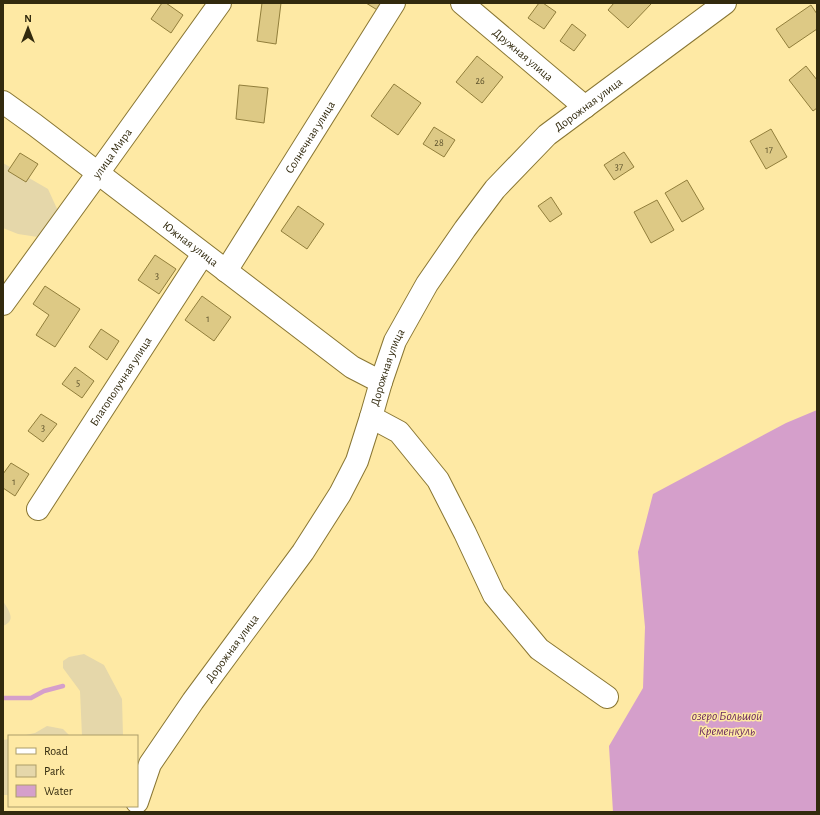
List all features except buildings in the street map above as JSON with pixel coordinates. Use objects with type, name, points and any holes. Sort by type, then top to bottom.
[{"type":"street","name":"улица Мира","points":[[3,304],[220,3]]},
{"type":"street","name":"Солнечная улица","points":[[226,271],[394,3]]},
{"type":"street","name":"Дружная улица","points":[[462,3],[585,107]]},
{"type":"street","name":"Дорожная улица","points":[[138,799],[150,764],[193,701],[303,552],[340,494],[357,461],[395,341],[427,284],[465,229],[495,189],[546,135],[725,3]]},
{"type":"street","name":"Южная улица","points":[[3,102],[352,367],[381,382]]},
{"type":"street","name":"Благополучная улица","points":[[38,509],[203,254]]},
{"type":"street","points":[[371,417],[399,432],[438,480],[466,533],[494,595],[539,649],[607,697]]},
{"type":"green space","points":[[3,163],[48,189],[58,211],[51,239],[18,234],[3,228]]},
{"type":"green space","points":[[3,601],[11,617],[9,622],[3,626]]},
{"type":"green space","points":[[84,654],[104,665],[122,699],[123,735],[82,735],[80,691],[63,668],[63,661],[69,657]]},
{"type":"green space","points":[[47,726],[63,729],[69,735],[26,735],[35,733]]},
{"type":"green space","points":[[8,739],[8,795],[3,795],[3,740]]},
{"type":"water","name":"озеро Большой Кременкуль","points":[[817,410],[817,812],[613,812],[609,746],[643,688],[645,627],[638,552],[653,494],[786,423]]},
{"type":"waterway","points":[[3,698],[31,698],[44,691],[63,686]]}]
